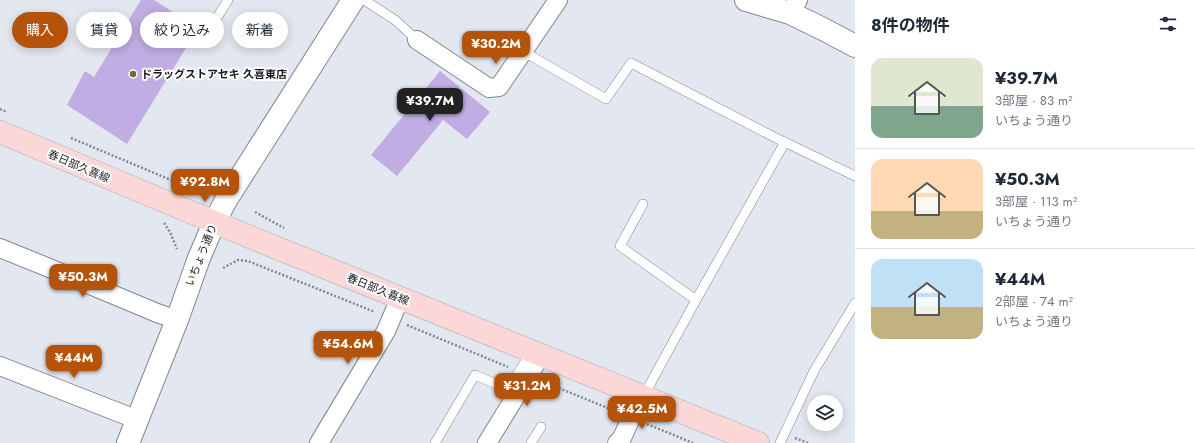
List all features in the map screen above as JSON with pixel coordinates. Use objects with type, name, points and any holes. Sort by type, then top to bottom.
[{"type":"main road","name":"春日部久喜線","points":[[0,132],[214,223],[758,443]]},
{"type":"street","name":"いちょう通り","points":[[128,443],[177,320],[199,258],[214,223],[226,200],[353,0]]},
{"type":"street","points":[[417,40],[489,88],[499,87],[558,0]]},
{"type":"street","points":[[746,0],[794,7],[823,29],[855,46]]},
{"type":"street","points":[[0,248],[177,320]]},
{"type":"street","points":[[319,443],[386,331],[400,298]]},
{"type":"street","points":[[487,443],[537,353]]},
{"type":"street","points":[[0,366],[138,420]]},
{"type":"street","points":[[621,441],[631,418],[643,397]]},
{"type":"lane","points":[[220,12],[228,0]]},
{"type":"lane","points":[[364,0],[395,20],[417,40]]},
{"type":"lane","points":[[524,52],[606,98],[631,63],[855,176]]},
{"type":"lane","points":[[643,397],[785,142]]},
{"type":"lane","points":[[643,204],[620,246],[696,300]]},
{"type":"lane","points":[[780,443],[814,371],[855,303]]},
{"type":"lane","points":[[435,443],[475,375],[508,389],[537,353]]},
{"type":"lane","points":[[532,443],[541,427]]},
{"type":"path","points":[[0,109],[14,115]]},
{"type":"path","points":[[70,138],[202,193],[207,193]]},
{"type":"path","points":[[223,268],[238,260],[248,261],[376,313]]},
{"type":"path","points":[[642,422],[693,443]]},
{"type":"path","points":[[793,437],[808,443]]},
{"type":"building","name":"ドラッグストアセキ 久喜東店","points":[[141,0],[154,0],[173,12],[140,12],[140,48],[186,48],[127,144],[67,105],[85,71],[94,77],[112,48],[132,48],[132,15]]},
{"type":"building","points":[[440,71],[490,112],[467,139],[443,120],[397,176],[371,155]]},
{"type":"place","name":"ドラッグストアセキ 久喜東店","points":[[133,74]]}]
